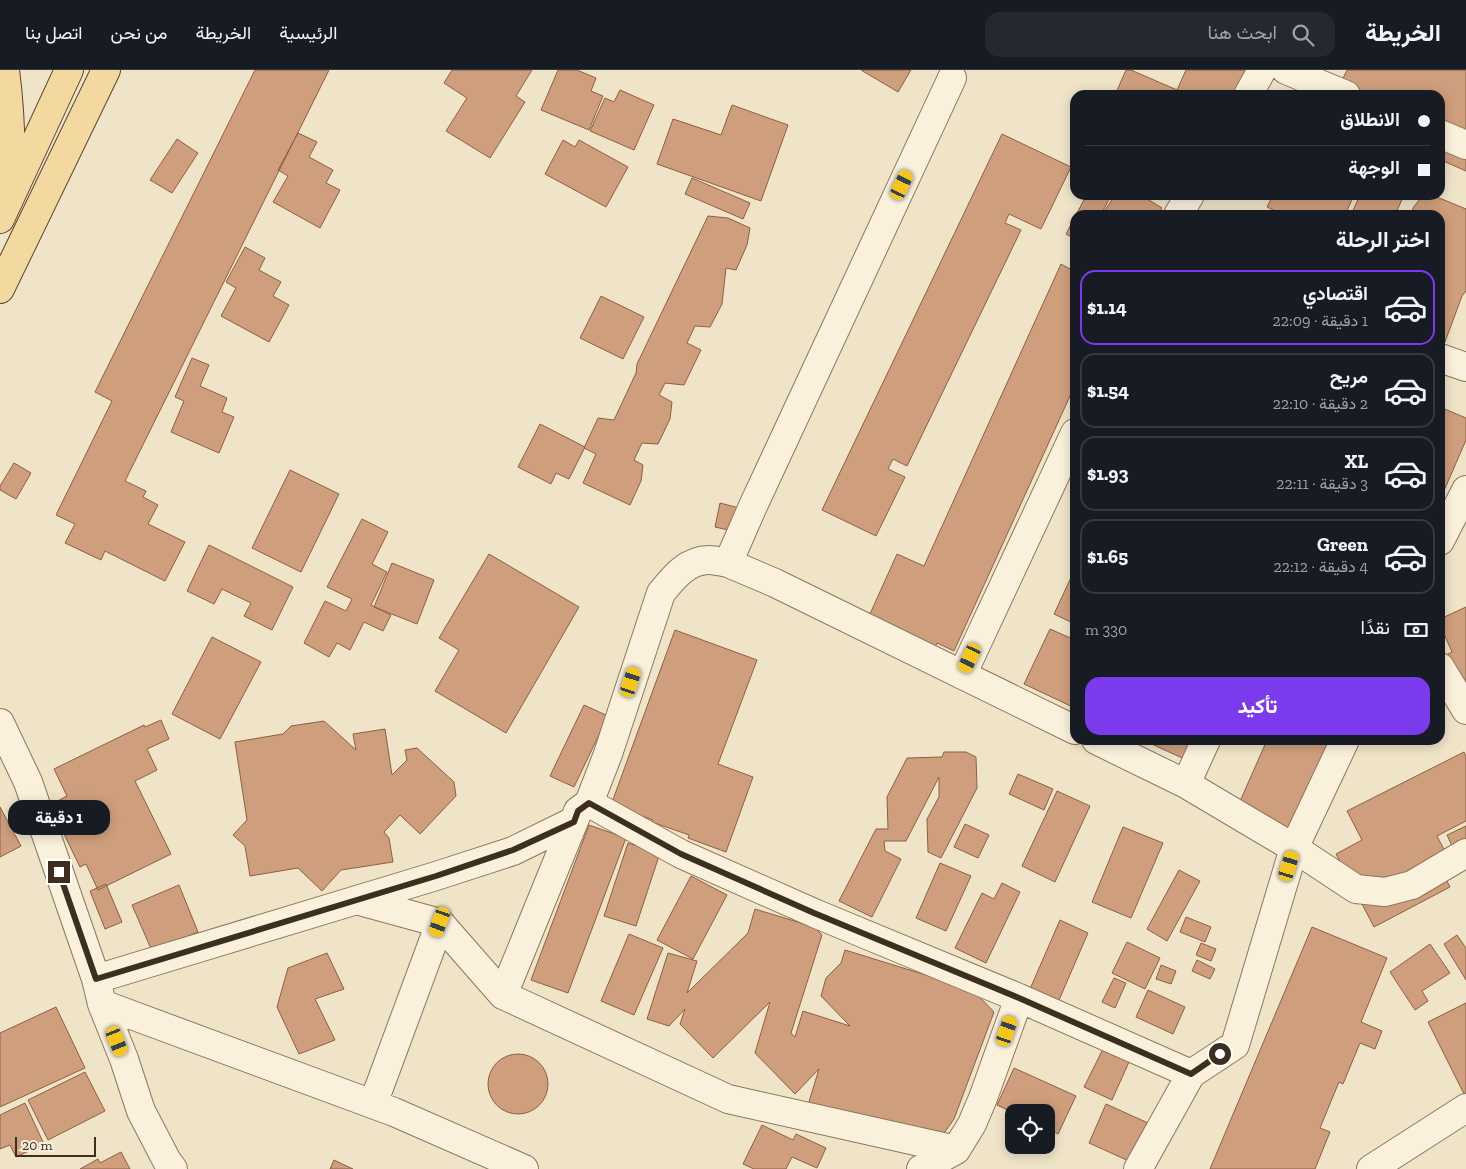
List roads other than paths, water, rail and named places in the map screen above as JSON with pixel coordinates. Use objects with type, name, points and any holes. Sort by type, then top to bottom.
[{"type":"main road","points":[[4,211],[10,168],[6,70]]},
{"type":"main road","points":[[4,211],[69,70]]},
{"type":"main road","points":[[0,289],[106,70]]},
{"type":"street","points":[[1251,90],[1262,70]]},
{"type":"street","points":[[1286,70],[1334,90]]},
{"type":"street","points":[[728,563],[952,78]]},
{"type":"street","points":[[1445,136],[1466,145]]},
{"type":"street","points":[[1445,360],[1466,367]]},
{"type":"street","points":[[962,675],[1070,444]]},
{"type":"street","points":[[1445,531],[1466,490]]},
{"type":"street","points":[[503,995],[581,812],[608,754],[660,593],[677,573],[694,563],[708,560],[728,563],[768,580],[1070,728]]},
{"type":"street","points":[[1445,675],[1466,710]]},
{"type":"street","points":[[0,723],[28,782],[99,992],[124,1059],[140,1111],[173,1169]]},
{"type":"street","points":[[1106,745],[1186,784],[1294,848],[1356,889],[1384,892],[1412,885],[1466,853]]},
{"type":"street","points":[[1186,784],[1204,745]]},
{"type":"street","points":[[1138,1169],[1191,1074],[1235,1044],[1294,848],[1343,745]]},
{"type":"street","points":[[99,992],[356,900],[513,850],[581,812]]},
{"type":"street","points":[[581,812],[814,913],[1019,998],[1191,1074]]},
{"type":"street","points":[[356,900],[440,922],[503,995],[728,1099],[956,1150]]},
{"type":"street","points":[[373,1104],[440,922]]},
{"type":"street","points":[[99,992],[373,1104],[524,1169]]},
{"type":"street","points":[[921,1169],[956,1150],[972,1124],[1019,998]]},
{"type":"street","points":[[1370,1169],[1466,1108]]}]
